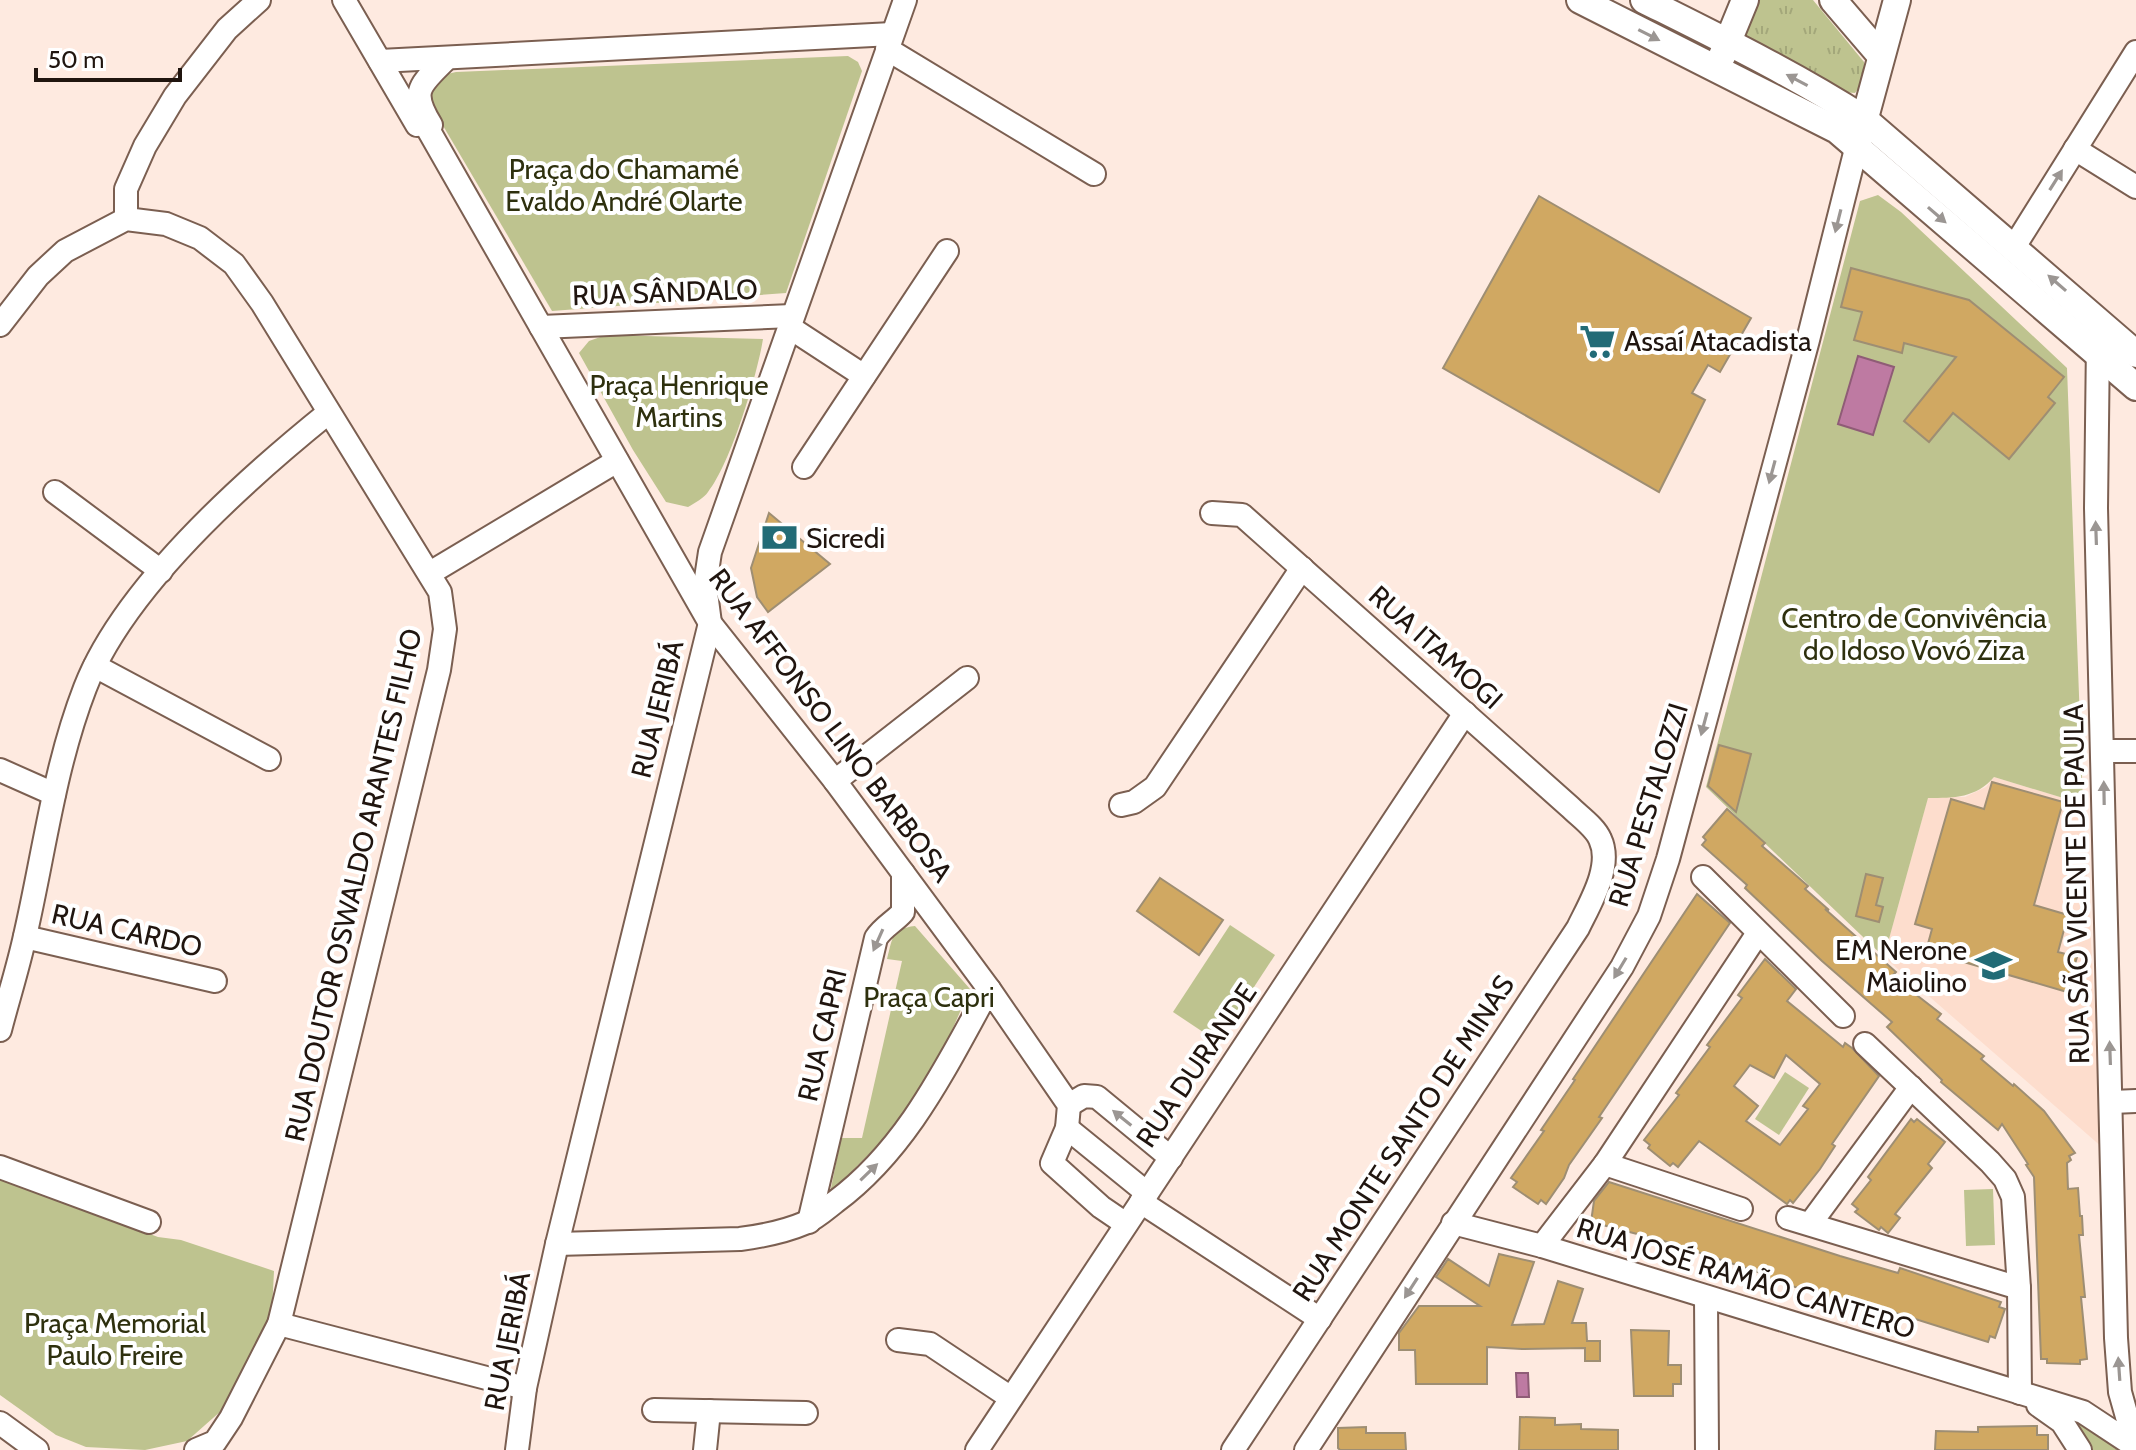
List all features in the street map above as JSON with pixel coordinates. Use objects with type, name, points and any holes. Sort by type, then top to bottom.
[{"type":"main road","points":[[1580,0],[1837,130],[2136,387]]},
{"type":"main road","points":[[1644,0],[1728,42],[1864,119],[2136,354]]},
{"type":"main road","points":[[1716,69],[1745,0]]},
{"type":"main road","points":[[1833,0],[1881,56]]},
{"type":"main road","points":[[1857,145],[1896,0]]},
{"type":"street","points":[[0,325],[38,276],[65,251],[126,219],[126,189],[145,146],[175,96],[227,29],[259,0]]},
{"type":"street","name":"RUA AFFONSO LINO BARBOSA","points":[[344,0],[416,124],[429,131],[710,623],[835,781],[989,989],[1064,1099]]},
{"type":"street","name":"RUA JERIBÁ","points":[[517,1450],[525,1388],[557,1244],[710,623],[705,585],[710,552],[905,0]]},
{"type":"street","points":[[380,61],[889,41],[1094,174]]},
{"type":"street","points":[[2014,247],[2136,52]]},
{"type":"street","name":"RUA AFFONSO LINO BARBOSA","points":[[429,131],[431,125],[420,106],[420,90],[447,58]]},
{"type":"street","name":"RUA PESTALOZZI","points":[[1306,1450],[1622,967],[1649,916],[1676,830],[1857,145]]},
{"type":"street","points":[[2075,149],[2136,187]]},
{"type":"street","name":"RUA DOUTOR OSWALDO ARANTES FILHO","points":[[126,219],[166,224],[200,238],[234,264],[262,303],[430,573],[440,592],[445,629],[439,670],[279,1324],[231,1418],[209,1447]]},
{"type":"street","points":[[804,467],[947,251]]},
{"type":"street","name":"RUA SÃO VICENTE DE PAULA","points":[[2099,320],[2096,508],[2116,1338],[2120,1392],[2135,1445]]},
{"type":"street","points":[[791,322],[864,376]]},
{"type":"street","name":"RUA SÂNDALO","points":[[541,327],[791,322]]},
{"type":"street","points":[[0,1030],[25,937],[54,794],[84,689],[95,666],[120,623],[161,571],[236,490],[328,413]]},
{"type":"street","points":[[430,573],[617,461]]},
{"type":"street","points":[[55,492],[161,571]]},
{"type":"street","name":"RUA ITAMOGI","points":[[1212,513],[1242,515],[1599,836],[1604,851]]},
{"type":"street","points":[[1121,805],[1134,802],[1155,787],[1302,568]]},
{"type":"street","points":[[95,666],[269,759]]},
{"type":"street","points":[[835,781],[967,678]]},
{"type":"street","name":"RUA DURANDE","points":[[977,1450],[1465,713]]},
{"type":"street","points":[[2103,751],[2136,751]]},
{"type":"street","points":[[0,770],[54,794]]},
{"type":"street","name":"RUA MONTE SANTO DE MINAS","points":[[1233,1450],[1578,928],[1593,897],[1603,866],[1604,851]]},
{"type":"street","name":"RUA CAPRI","points":[[809,1222],[876,938],[881,929],[903,912],[903,873]]},
{"type":"street","points":[[1703,877],[1843,1016]]},
{"type":"street","points":[[1542,1246],[1605,1164],[1758,933]]},
{"type":"street","name":"RUA CARDO","points":[[25,937],[215,981]]},
{"type":"street","points":[[557,1244],[740,1239],[771,1235],[809,1222],[867,1174],[905,1131],[926,1102],[989,989]]},
{"type":"street","points":[[1865,1044],[2005,1179],[2013,1197],[2019,1288],[2020,1393],[2062,1422],[2080,1450]]},
{"type":"street","points":[[1911,1087],[1799,1221],[2019,1288]]},
{"type":"street","points":[[1126,1224],[1101,1207],[1052,1163],[1067,1128],[1064,1099],[1097,1097],[1171,1158]]},
{"type":"street","points":[[2112,1102],[2136,1101]]},
{"type":"street","points":[[1067,1128],[1144,1198],[1320,1319]]},
{"type":"street","points":[[1605,1164],[1741,1209]]},
{"type":"street","points":[[0,1167],[149,1222]]},
{"type":"street","name":"RUA JOSÉ RAMÃO CANTERO","points":[[1453,1223],[1542,1246],[2083,1412],[2135,1445]]},
{"type":"street","points":[[1706,1297],[1707,1450]]},
{"type":"street","points":[[279,1324],[525,1388]]},
{"type":"street","points":[[898,1340],[930,1344],[1011,1398]]},
{"type":"street","points":[[654,1410],[806,1413]]},
{"type":"street","points":[[705,1450],[709,1411]]},
{"type":"street","points":[[0,1423],[37,1450]]},
{"type":"street","points":[[2109,1450],[2135,1445]]},
{"type":"shaded area","points":[[1858,356],[1894,367],[1873,435],[1838,424]]},
{"type":"shaded area","name":"EM Nerone Maiolino","points":[[1994,777],[2083,804],[2103,1148],[1884,957],[1928,797],[1965,797],[1986,787]]},
{"type":"shaded area","points":[[1516,1373],[1528,1373],[1529,1397],[1517,1397]]},
{"type":"green space","points":[[1757,0],[1813,0],[1864,62],[1864,81],[1855,93],[1843,92],[1742,37]]},
{"type":"green space","name":"Praça do Chamamé Evaldo André Olarte","points":[[848,56],[858,62],[862,71],[786,293],[552,311],[442,124],[430,91],[443,75],[456,72]]},
{"type":"green space","name":"Centro de Convivência do Idoso Vovó Ziza","points":[[1878,195],[1901,212],[2067,368],[2083,804],[1994,777],[1972,793],[1928,798],[1884,957],[1706,787],[1860,201]]},
{"type":"green space","name":"Praça Henrique Martins","points":[[606,335],[763,339],[734,441],[717,479],[706,494],[688,507],[666,502],[579,353],[589,341]]},
{"type":"green space","points":[[1230,925],[1275,955],[1218,1042],[1173,1012]]},
{"type":"green space","name":"Praça Capri","points":[[915,926],[970,989],[921,1090],[901,1118],[830,1193],[841,1138],[862,1138],[902,961],[887,959],[892,940],[901,929]]},
{"type":"green space","points":[[1785,1072],[1809,1088],[1779,1135],[1755,1119]]},
{"type":"green space","name":"Praça Memorial Paulo Freire","points":[[0,1179],[158,1237],[181,1240],[274,1271],[272,1311],[258,1358],[230,1403],[187,1441],[145,1450],[86,1447],[56,1435],[0,1395]]},
{"type":"green space","points":[[1993,1189],[1995,1245],[1966,1246],[1964,1190]]},
{"type":"green space","points":[[2070,1411],[2099,1431],[2117,1450],[2089,1450]]},
{"type":"building","name":"Assaí Atacadista","points":[[1539,196],[1751,318],[1720,372],[1708,365],[1692,393],[1705,400],[1659,492],[1443,368]]},
{"type":"building","points":[[1851,268],[1969,300],[2064,377],[2048,397],[2055,403],[2009,459],[1953,413],[1929,442],[1904,421],[1956,357],[1904,343],[1902,353],[1854,340],[1862,312],[1841,307]]},
{"type":"building","name":"Sicredi","points":[[769,513],[830,564],[768,612],[757,597],[751,568]]},
{"type":"building","points":[[1719,745],[1751,754],[1736,812],[1708,786]]},
{"type":"building","points":[[1992,782],[2063,802],[2034,905],[2068,915],[2058,952],[2077,957],[2067,992],[1926,951],[1932,929],[1915,924],[1951,799],[1984,809]]},
{"type":"building","points":[[1727,809],[1765,843],[1762,846],[1808,886],[1805,889],[1829,910],[1825,909],[1896,972],[1892,976],[1941,1014],[1937,1019],[1984,1056],[1981,1059],[2044,1111],[2075,1153],[2069,1156],[2071,1160],[2067,1163],[2068,1189],[2078,1188],[2082,1216],[2083,1235],[2079,1235],[2085,1297],[2081,1297],[2087,1359],[2080,1360],[2080,1364],[2047,1363],[2047,1359],[2041,1359],[2034,1177],[2028,1164],[2002,1124],[1998,1130],[1941,1082],[1887,1027],[1892,1022],[1822,961],[1745,888],[1747,885],[1702,845],[1706,840],[1703,837]]},
{"type":"building","points":[[1866,874],[1883,878],[1876,905],[1883,907],[1879,922],[1856,916]]},
{"type":"building","points":[[1160,878],[1223,920],[1199,955],[1137,911]]},
{"type":"building","points":[[1697,894],[1730,923],[1599,1117],[1602,1118],[1569,1165],[1564,1178],[1546,1204],[1541,1200],[1538,1204],[1513,1187],[1517,1182],[1511,1178]]},
{"type":"building","points":[[1765,959],[1796,989],[1787,1001],[1843,1047],[1845,1043],[1852,1048],[1879,1076],[1832,1144],[1835,1146],[1820,1169],[1793,1203],[1790,1200],[1787,1204],[1699,1141],[1678,1167],[1673,1163],[1670,1166],[1648,1148],[1650,1145],[1644,1140],[1679,1095],[1676,1093],[1710,1047],[1707,1045],[1742,998],[1738,995]],"holes":[[[1786,1055],[1820,1084],[1803,1106],[1808,1109],[1780,1145],[1746,1121],[1758,1106],[1734,1086],[1750,1065],[1774,1078]]]},
{"type":"building","points":[[1911,1119],[1914,1122],[1917,1119],[1945,1142],[1928,1164],[1932,1168],[1895,1214],[1900,1218],[1888,1233],[1855,1212],[1858,1209],[1852,1204]]},
{"type":"building","points":[[1609,1182],[1840,1256],[1898,1273],[1900,1268],[2001,1302],[1999,1307],[2005,1309],[1995,1338],[1990,1336],[1988,1342],[1871,1305],[1870,1309],[1841,1301],[1664,1241],[1591,1222],[1594,1201]]},
{"type":"building","points":[[1499,1254],[1534,1262],[1512,1325],[1544,1324],[1558,1281],[1583,1289],[1572,1323],[1586,1323],[1587,1341],[1600,1341],[1600,1361],[1585,1361],[1585,1348],[1487,1347],[1487,1384],[1416,1384],[1415,1350],[1399,1350],[1399,1333],[1419,1306],[1480,1306],[1436,1277],[1448,1259],[1489,1286]]},
{"type":"building","points":[[1631,1330],[1669,1331],[1668,1365],[1681,1365],[1681,1384],[1673,1384],[1673,1396],[1634,1396]]},
{"type":"building","points":[[1520,1417],[1555,1418],[1555,1425],[1581,1424],[1581,1429],[1618,1430],[1618,1450],[1519,1450]]},
{"type":"building","points":[[2037,1426],[2037,1435],[2048,1435],[2048,1450],[1935,1450],[1936,1431],[1978,1432],[1978,1427]]},
{"type":"building","points":[[1366,1427],[1366,1433],[1405,1433],[1406,1450],[1338,1448],[1338,1428]]},
{"type":"place","name":"Assaí Atacadista","points":[[1598,341]]},
{"type":"place","name":"Sicredi","points":[[780,538]]},
{"type":"place","name":"EM Nerone Maiolino","points":[[1993,966]]}]
